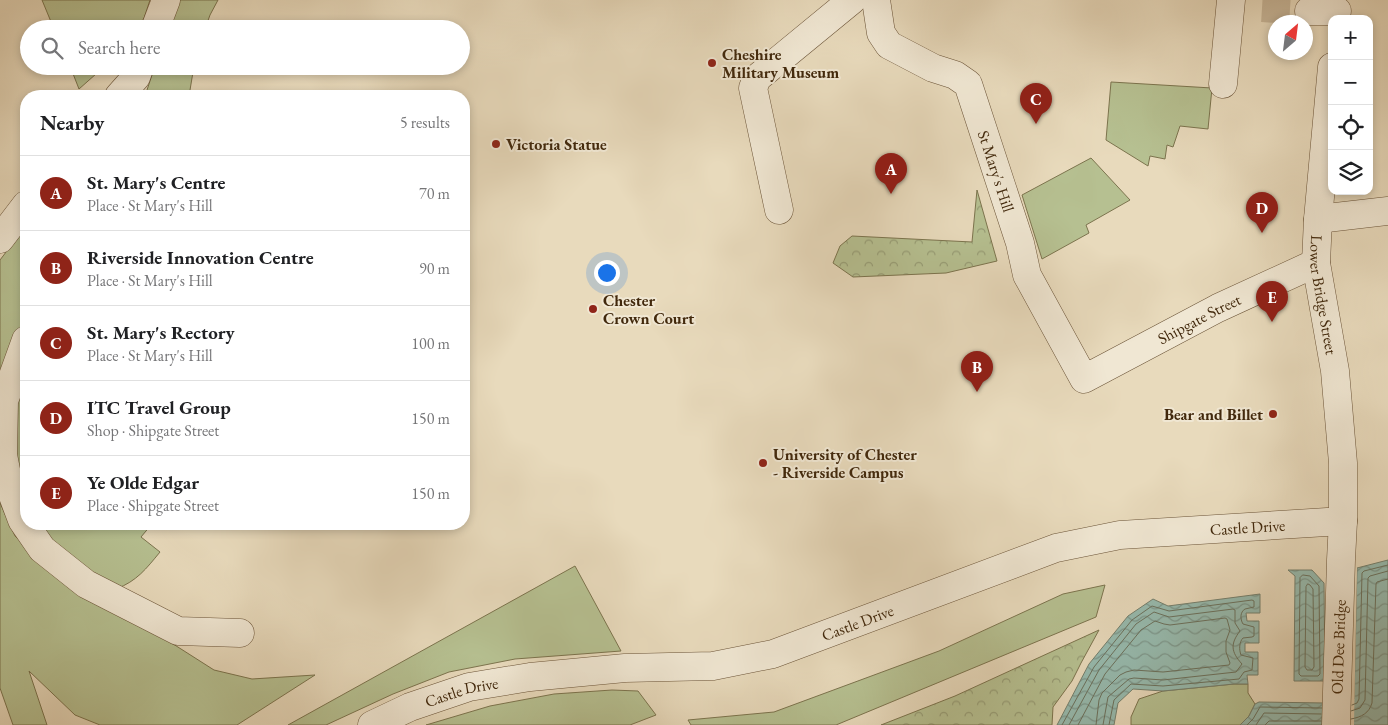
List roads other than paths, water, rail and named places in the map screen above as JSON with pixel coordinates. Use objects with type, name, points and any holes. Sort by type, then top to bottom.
[{"type":"street","points":[[158,20],[166,0]]},
{"type":"street","points":[[779,210],[753,88],[757,78],[852,0]]},
{"type":"street","name":"St Mary's Hill","points":[[876,0],[881,33],[889,45],[933,68],[955,75],[968,84],[1020,243],[1027,275],[1084,379]]},
{"type":"street","points":[[1223,84],[1231,0]]},
{"type":"street","points":[[1309,11],[1337,10]]},
{"type":"street","name":"Lower Bridge Street","points":[[1328,105],[1316,263],[1334,371],[1344,463],[1340,569]]},
{"type":"street","points":[[0,239],[20,212]]},
{"type":"street","points":[[1318,219],[1388,212]]},
{"type":"street","name":"Shipgate Street","points":[[1084,379],[1218,308],[1316,263]]},
{"type":"street","points":[[20,357],[4,401],[3,455],[9,485],[20,515]]},
{"type":"street","name":"Castle Drive","points":[[372,725],[410,707],[469,687],[530,677],[625,668],[713,666],[773,654],[1056,548],[1120,535],[1343,522]]},
{"type":"street","points":[[29,530],[42,549],[86,584],[178,631],[240,633]]},
{"type":"street","name":"Old Dee Bridge","points":[[1336,725],[1340,569]]},
{"type":"water","points":[[1388,560],[1388,725],[1240,725],[1249,716],[1255,704],[1259,702],[1325,703],[1354,699],[1357,568]]},
{"type":"water","points":[[1288,570],[1312,570],[1324,583],[1325,681],[1294,681],[1295,576]]},
{"type":"water","points":[[1260,594],[1260,613],[1246,613],[1247,621],[1259,621],[1259,643],[1245,643],[1245,652],[1258,652],[1258,675],[1247,675],[1248,684],[1163,691],[1133,689],[1118,703],[1114,725],[1057,725],[1089,664],[1128,616],[1153,599],[1168,606]]},
{"type":"tunnel","points":[[1262,8],[1309,11]]},
{"type":"place","name":"Cheshire Military Museum","points":[[712,63]]},
{"type":"place","name":"St. Mary's Rectory","points":[[1036,124]]},
{"type":"place","name":"Victoria Statue","points":[[496,144]]},
{"type":"place","name":"St. Mary's Centre","points":[[891,194]]},
{"type":"place","name":"ITC Travel Group","points":[[1262,233]]},
{"type":"place","name":"Chester Crown Court","points":[[593,309]]},
{"type":"place","name":"Ye Olde Edgar","points":[[1272,322]]},
{"type":"place","name":"Riverside Innovation Centre","points":[[977,392]]},
{"type":"place","name":"Bear and Billet","points":[[1273,414]]},
{"type":"place","name":"University of Chester - Riverside Campus","points":[[763,463]]}]
